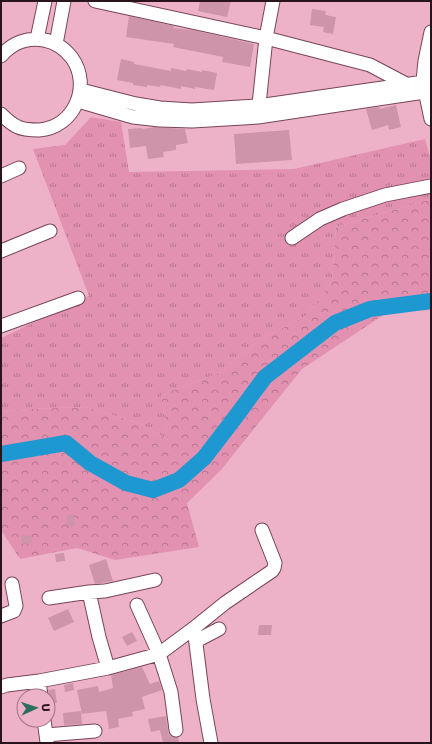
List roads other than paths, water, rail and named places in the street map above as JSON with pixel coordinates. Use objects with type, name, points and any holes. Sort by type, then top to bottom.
[{"type":"street","points":[[37,39],[45,1]]},
{"type":"street","points":[[56,44],[64,1]]},
{"type":"street","points":[[95,1],[266,38],[370,65],[406,84]]},
{"type":"street","points":[[258,112],[266,38],[273,1]]},
{"type":"street","points":[[431,32],[425,61],[431,119]]},
{"type":"street","points":[[1,56],[8,49],[22,41],[37,39],[47,40],[56,44],[67,52],[76,63],[80,76],[79,96],[70,114],[59,124],[45,129],[30,130],[18,127],[8,121],[1,114]]},
{"type":"street","points":[[258,112],[406,84],[428,86]]},
{"type":"street","points":[[79,96],[134,117],[160,120],[192,121],[428,86]]},
{"type":"street","points":[[1,176],[19,168]]},
{"type":"street","points":[[292,238],[320,219],[343,209],[385,195],[431,186]]},
{"type":"street","points":[[1,251],[50,231]]},
{"type":"street","points":[[1,326],[78,298]]},
{"type":"street","points":[[1,687],[21,682],[39,681],[108,668],[159,654],[225,603],[272,571],[274,564],[262,530]]},
{"type":"street","points":[[49,598],[106,590],[156,580]]},
{"type":"street","points":[[1,616],[14,611],[16,606],[12,584]]},
{"type":"street","points":[[89,592],[99,637],[108,668]]},
{"type":"street","points":[[137,606],[159,654],[171,692],[176,730]]},
{"type":"street","points":[[194,628],[203,698],[211,743]]},
{"type":"street","points":[[196,641],[219,629]]},
{"type":"street","points":[[39,681],[40,688]]},
{"type":"street","points":[[45,728],[47,739],[95,731]]},
{"type":"waterway","points":[[1,454],[66,443],[90,463],[126,483],[153,490],[179,480],[204,458],[265,377],[335,323],[370,309],[431,301]]}]
